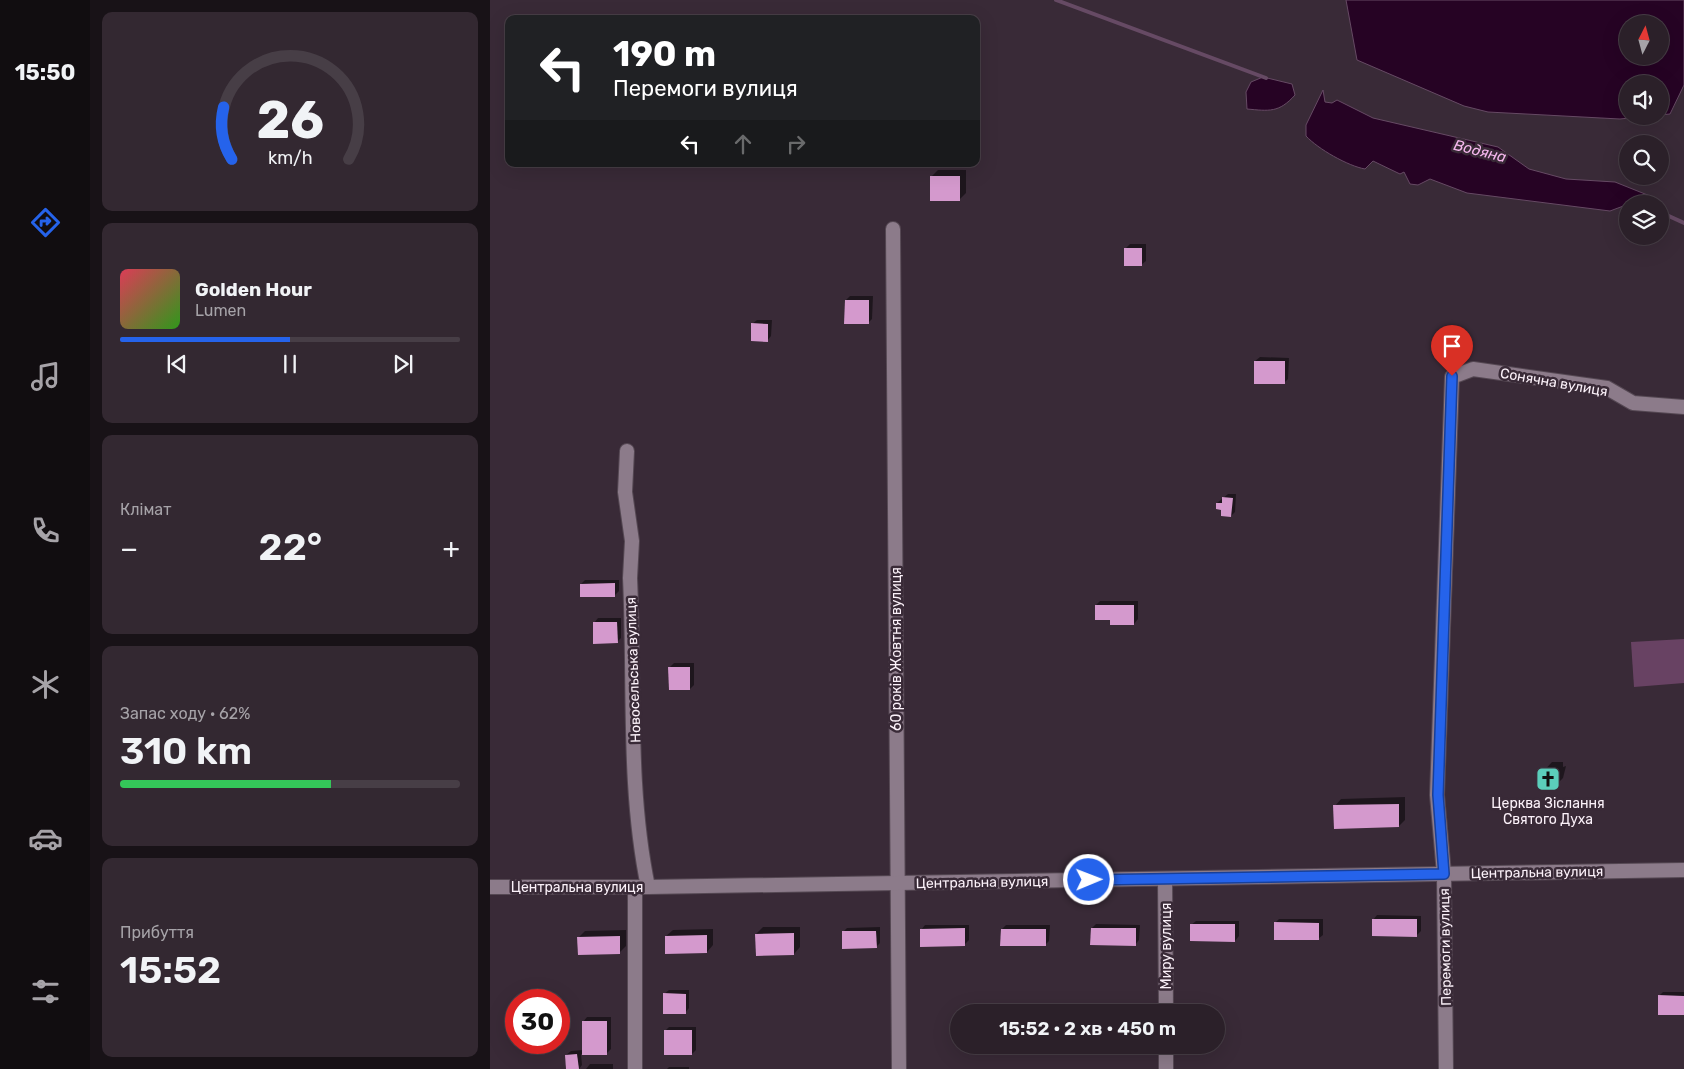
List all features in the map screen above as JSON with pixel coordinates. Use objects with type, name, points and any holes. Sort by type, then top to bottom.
[{"type":"street","name":"60 років Жовтня вулиця","points":[[893,229],[900,1069]]},
{"type":"street","name":"Сонячна вулиця","points":[[1452,376],[1473,369],[1607,388],[1633,403],[1684,407]]},
{"type":"street","name":"Перемоги вулиця","points":[[1446,1069],[1444,874],[1438,795],[1452,376]]},
{"type":"street","name":"Новосельська вулиця","points":[[627,452],[626,492],[632,541],[630,578],[636,802],[641,852],[635,1069]]},
{"type":"street","name":"Центральна вулиця","points":[[490,886],[641,888],[1684,870]]},
{"type":"street","name":"Миру вулиця","points":[[1165,879],[1166,1004]]},
{"type":"street","points":[[1166,1054],[1166,1069]]},
{"type":"shaded area","points":[[1684,639],[1684,683],[1634,687],[1631,642]]},
{"type":"water","points":[[1346,0],[1684,0],[1684,85],[1670,114],[1669,75],[1619,75],[1619,119],[1488,112],[1464,106],[1357,60]]},
{"type":"water","points":[[1263,77],[1292,84],[1295,95],[1284,105],[1273,110],[1247,109],[1246,92],[1251,82]]},
{"type":"water","points":[[1323,90],[1325,102],[1332,103],[1337,100],[1373,118],[1498,147],[1529,169],[1566,179],[1615,182],[1648,195],[1619,195],[1619,208],[1610,211],[1467,193],[1430,179],[1418,185],[1410,184],[1404,172],[1400,174],[1373,161],[1365,169],[1342,161],[1306,136],[1306,125]]},
{"type":"building","points":[[930,176],[960,176],[960,201],[930,201]]},
{"type":"building","points":[[1124,248],[1142,248],[1142,266],[1124,266]]},
{"type":"building","points":[[845,300],[869,300],[869,324],[844,324]]},
{"type":"building","points":[[751,323],[768,324],[768,342],[751,341]]},
{"type":"building","points":[[1254,361],[1285,361],[1285,384],[1254,384]]},
{"type":"building","points":[[1222,497],[1233,498],[1231,517],[1221,516],[1221,510],[1216,509],[1216,503],[1222,503]]},
{"type":"building","points":[[615,583],[615,597],[580,597],[580,584]]},
{"type":"building","points":[[1095,605],[1134,605],[1134,625],[1110,625],[1110,620],[1095,620]]},
{"type":"building","points":[[593,622],[617,622],[618,643],[593,644]]},
{"type":"building","points":[[668,667],[690,667],[690,690],[669,690]]},
{"type":"building","name":"Церква Зіслання Святого Духа","points":[[1554,770],[1555,775],[1558,775],[1558,783],[1555,783],[1555,788],[1543,789],[1543,784],[1538,784],[1538,775],[1542,775],[1542,771]]},
{"type":"building","points":[[1399,804],[1399,827],[1334,829],[1333,805]]},
{"type":"building","points":[[1372,919],[1417,919],[1417,937],[1372,936]]},
{"type":"building","points":[[1274,922],[1319,923],[1319,940],[1274,940]]},
{"type":"building","points":[[1190,924],[1235,924],[1235,942],[1190,941]]},
{"type":"building","points":[[965,928],[965,946],[920,947],[920,929]]},
{"type":"building","points":[[1091,928],[1136,928],[1136,946],[1090,945]]},
{"type":"building","points":[[1001,929],[1046,929],[1046,946],[1000,946]]},
{"type":"building","points":[[842,931],[876,931],[877,948],[842,949]]},
{"type":"building","points":[[794,933],[794,955],[756,956],[755,934]]},
{"type":"building","points":[[707,935],[707,953],[665,954],[665,936]]},
{"type":"building","points":[[620,936],[620,954],[578,955],[577,937]]},
{"type":"building","points":[[663,993],[686,994],[686,1014],[663,1014]]},
{"type":"building","points":[[1658,995],[1684,996],[1684,1015],[1658,1015]]},
{"type":"building","points":[[582,1021],[607,1021],[607,1055],[582,1055]]},
{"type":"building","points":[[664,1030],[692,1030],[692,1055],[664,1055]]},
{"type":"building","points":[[577,1054],[579,1069],[566,1069],[565,1055]]},
{"type":"waterway","name":"Водяна","points":[[1056,0],[1266,78]]},
{"type":"waterway","name":"Водяна","points":[[1669,216],[1684,223]]},
{"type":"place","name":"Церква Зіслання Святого Духа","points":[[1548,779]]},
{"type":"route","points":[[1089,880],[1444,874],[1438,795],[1452,376]]}]
